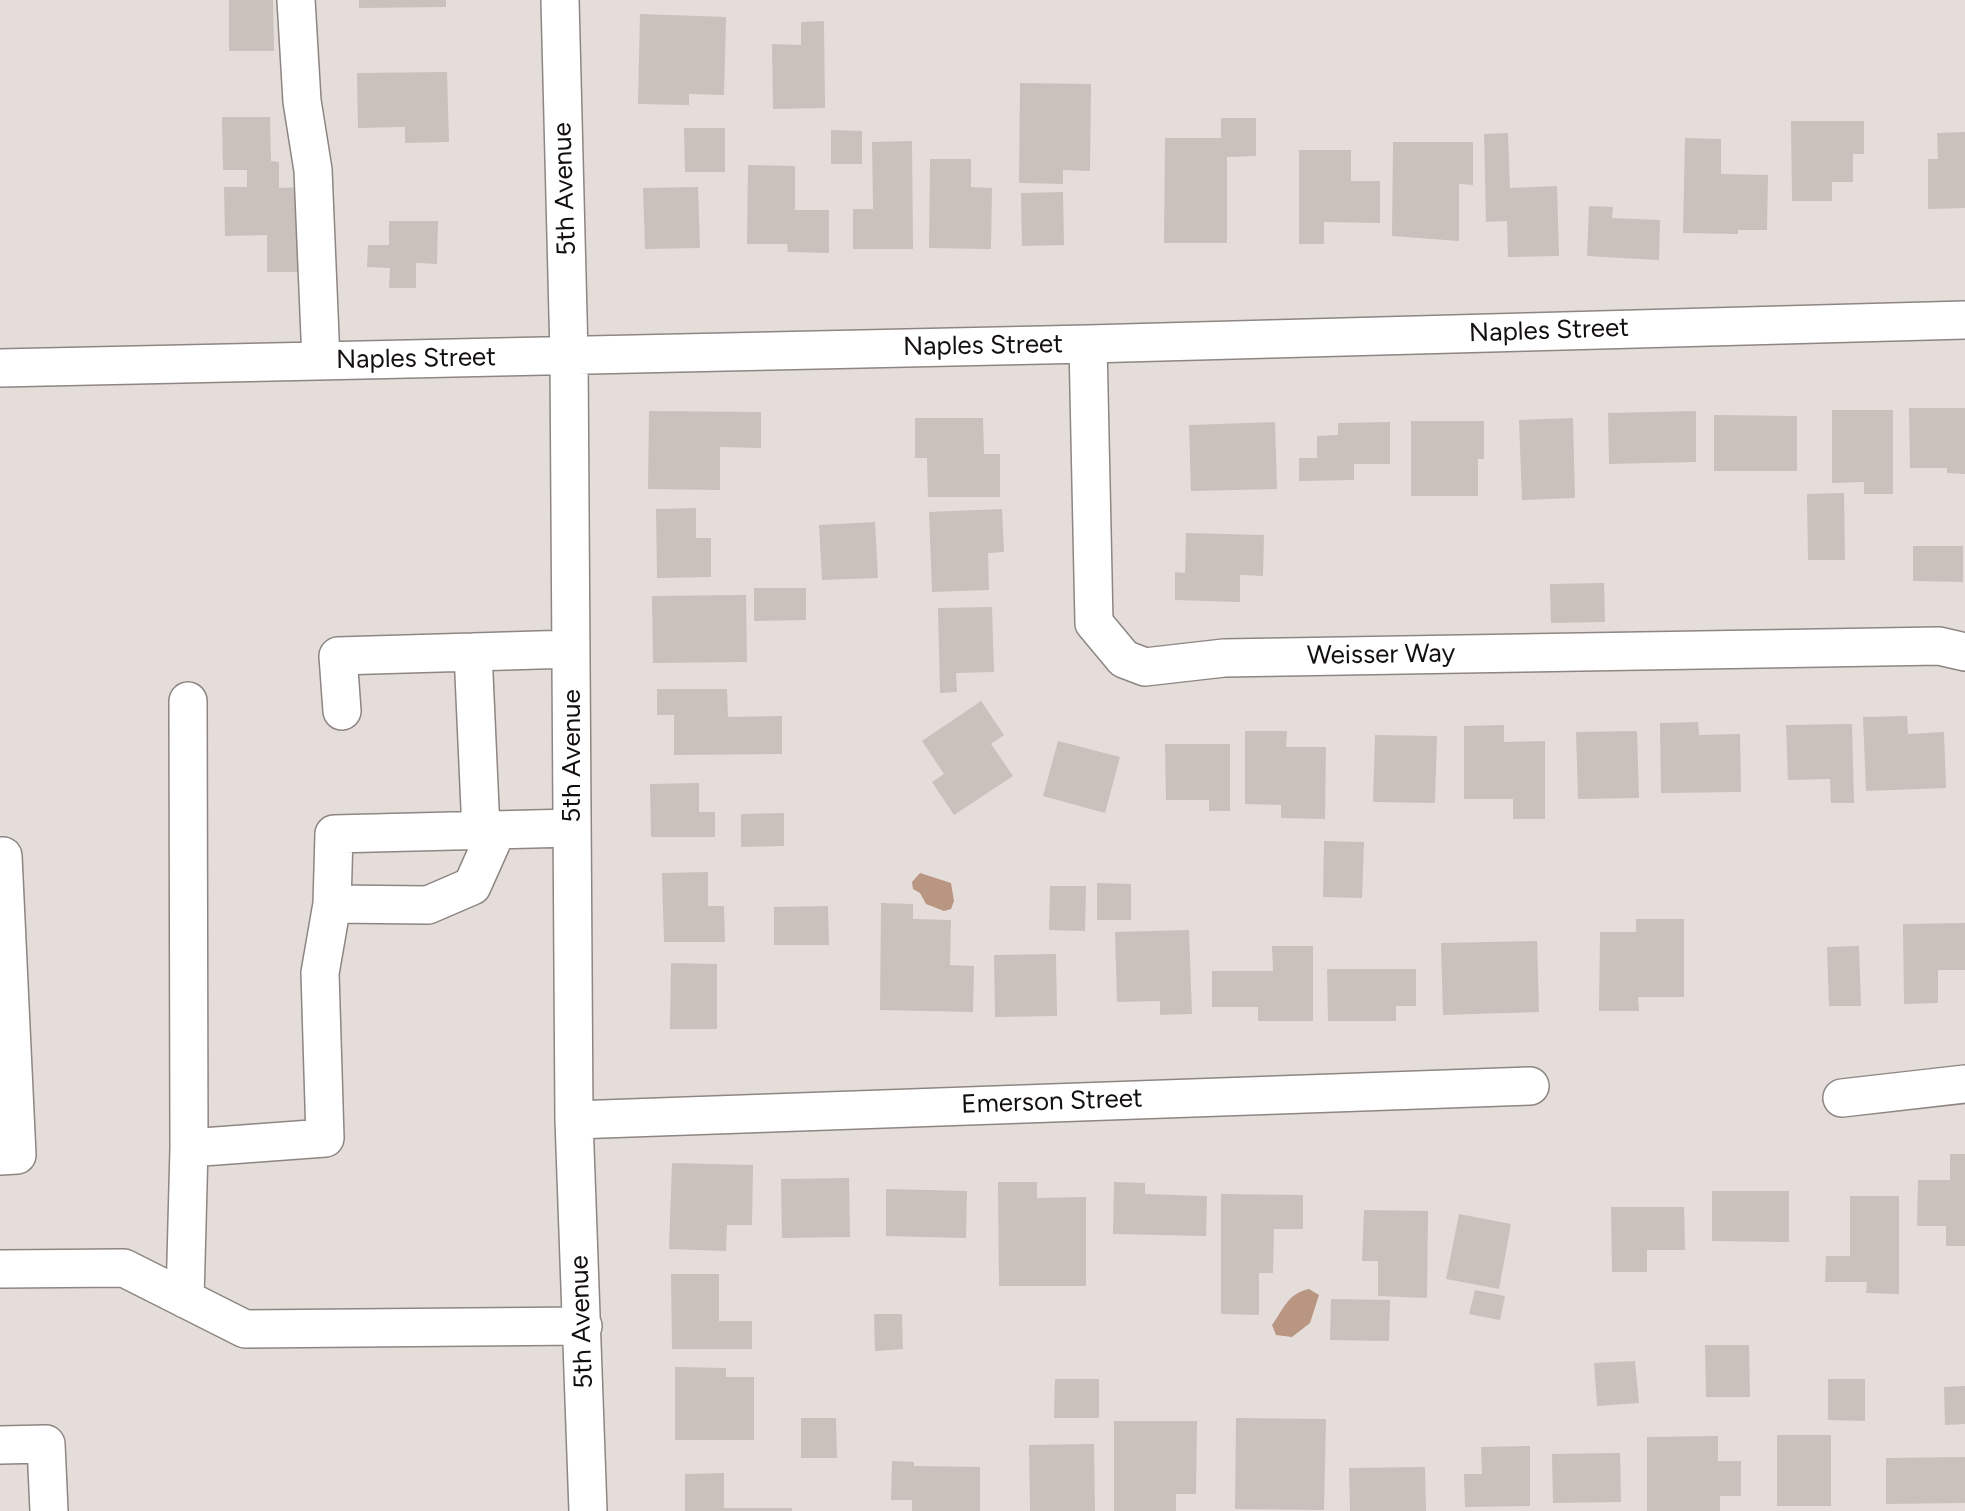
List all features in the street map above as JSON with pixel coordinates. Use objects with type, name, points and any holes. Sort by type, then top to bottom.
[{"type":"street","points":[[296,0],[302,101],[313,170],[321,361]]},
{"type":"street","name":"5th Avenue","points":[[560,0],[569,355],[574,1120],[589,1511]]},
{"type":"street","name":"Naples Street","points":[[0,368],[1088,344],[1965,320]]},
{"type":"street","name":"Weisser Way","points":[[1088,344],[1094,623],[1124,660],[1145,667],[1201,658],[1928,646],[1965,652]]},
{"type":"street","points":[[342,711],[338,656],[571,649]]},
{"type":"street","points":[[332,904],[428,905],[472,886],[489,830],[473,652]]},
{"type":"street","points":[[185,1298],[189,1148],[188,701]]},
{"type":"street","points":[[189,1148],[325,1138],[320,973],[332,904],[334,834],[572,828]]},
{"type":"street","points":[[0,856],[3,856],[18,1155],[0,1156]]},
{"type":"street","points":[[1842,1098],[1965,1084]]},
{"type":"street","name":"Emerson Street","points":[[574,1120],[1530,1086]]},
{"type":"street","points":[[0,1269],[124,1268],[245,1329],[583,1326]]},
{"type":"street","points":[[0,1445],[46,1444],[49,1511]]},
{"type":"shaded area","points":[[920,873],[951,883],[954,901],[951,909],[944,911],[926,904],[920,893],[913,889],[912,882]]},
{"type":"shaded area","points":[[1309,1289],[1319,1295],[1310,1323],[1292,1337],[1276,1335],[1272,1325],[1287,1303],[1296,1294]]},
{"type":"building","points":[[229,0],[273,0],[274,51],[229,51]]},
{"type":"building","points":[[359,0],[446,0],[446,7],[359,8]]},
{"type":"building","points":[[640,14],[726,17],[724,95],[689,94],[689,105],[638,104]]},
{"type":"building","points":[[824,21],[825,108],[773,109],[772,44],[801,45],[801,22]]},
{"type":"building","points":[[447,72],[449,142],[405,143],[405,127],[358,128],[357,73]]},
{"type":"building","points":[[1020,83],[1091,84],[1090,171],[1063,170],[1063,184],[1019,183]]},
{"type":"building","points":[[222,117],[270,117],[271,161],[279,162],[279,188],[300,187],[300,272],[267,272],[267,235],[225,236],[224,187],[247,187],[247,170],[223,170]]},
{"type":"building","points":[[1221,118],[1256,118],[1256,156],[1227,157],[1227,243],[1164,243],[1165,138],[1221,138]]},
{"type":"building","points":[[1791,121],[1864,121],[1864,154],[1853,154],[1853,182],[1832,182],[1832,201],[1792,201]]},
{"type":"building","points":[[684,128],[725,128],[725,172],[685,172]]},
{"type":"building","points":[[831,130],[862,131],[862,164],[831,164]]},
{"type":"building","points":[[1965,132],[1965,208],[1928,209],[1928,159],[1938,159],[1937,133]]},
{"type":"building","points":[[1508,133],[1510,188],[1557,186],[1559,256],[1508,257],[1507,221],[1486,222],[1484,134]]},
{"type":"building","points":[[1685,138],[1721,139],[1721,174],[1768,175],[1767,230],[1738,230],[1738,234],[1683,233]]},
{"type":"building","points":[[912,141],[913,249],[853,249],[853,209],[873,209],[872,142]]},
{"type":"building","points":[[1393,142],[1473,142],[1473,185],[1459,184],[1459,241],[1392,236]]},
{"type":"building","points":[[1299,150],[1351,150],[1351,181],[1380,181],[1380,223],[1324,222],[1324,244],[1299,244]]},
{"type":"building","points":[[930,159],[971,159],[971,187],[992,188],[991,249],[929,248]]},
{"type":"building","points":[[748,165],[795,166],[795,210],[829,210],[829,253],[788,252],[787,244],[747,244]]},
{"type":"building","points":[[698,187],[700,248],[645,249],[643,188]]},
{"type":"building","points":[[1063,192],[1064,245],[1022,246],[1021,193]]},
{"type":"building","points":[[1589,206],[1613,207],[1612,218],[1660,220],[1659,260],[1587,256]]},
{"type":"building","points":[[389,221],[438,221],[437,264],[416,263],[416,288],[389,288],[390,268],[367,267],[368,245],[389,245]]},
{"type":"building","points":[[1909,408],[1965,408],[1965,474],[1947,473],[1947,468],[1910,468]]},
{"type":"building","points":[[1832,410],[1893,410],[1893,494],[1864,494],[1864,482],[1832,483]]},
{"type":"building","points":[[649,411],[761,412],[761,448],[720,447],[720,490],[648,489]]},
{"type":"building","points":[[1696,411],[1696,462],[1609,464],[1608,413]]},
{"type":"building","points":[[1714,415],[1797,416],[1797,471],[1714,471]]},
{"type":"building","points":[[915,418],[983,418],[984,454],[1000,454],[1000,497],[928,497],[927,458],[915,458]]},
{"type":"building","points":[[1573,418],[1575,498],[1522,500],[1519,420]]},
{"type":"building","points":[[1411,421],[1484,421],[1484,459],[1478,459],[1478,496],[1411,496]]},
{"type":"building","points":[[1275,422],[1277,489],[1191,491],[1189,425]]},
{"type":"building","points":[[1390,422],[1390,464],[1354,464],[1354,480],[1299,481],[1299,458],[1317,458],[1317,436],[1338,435],[1338,423]]},
{"type":"building","points":[[1844,493],[1845,560],[1808,560],[1807,494]]},
{"type":"building","points":[[696,508],[696,538],[711,538],[711,577],[657,578],[656,509]]},
{"type":"building","points":[[1002,509],[1004,552],[988,553],[989,590],[932,592],[929,512]]},
{"type":"building","points":[[875,522],[878,578],[822,580],[819,525]]},
{"type":"building","points":[[1186,533],[1264,535],[1263,576],[1240,575],[1240,602],[1175,600],[1175,572],[1185,573]]},
{"type":"building","points":[[1913,546],[1963,546],[1963,582],[1913,581]]},
{"type":"building","points":[[1604,583],[1605,622],[1551,623],[1550,584]]},
{"type":"building","points":[[754,588],[806,588],[806,620],[754,621]]},
{"type":"building","points":[[746,595],[747,662],[653,663],[652,596]]},
{"type":"building","points":[[992,607],[994,672],[956,673],[957,692],[940,693],[938,608]]},
{"type":"building","points":[[657,689],[727,689],[728,717],[782,716],[782,754],[674,755],[674,715],[657,715]]},
{"type":"building","points":[[981,701],[1004,735],[991,744],[1013,776],[954,815],[932,782],[944,774],[922,741]]},
{"type":"building","points":[[1907,716],[1908,734],[1944,732],[1946,788],[1866,791],[1863,717]]},
{"type":"building","points":[[1698,722],[1699,735],[1740,734],[1741,792],[1661,793],[1660,723]]},
{"type":"building","points":[[1852,724],[1854,803],[1831,803],[1830,779],[1788,780],[1786,725]]},
{"type":"building","points":[[1504,725],[1504,742],[1545,741],[1545,819],[1513,819],[1513,799],[1464,799],[1464,726]]},
{"type":"building","points":[[1245,731],[1287,731],[1286,747],[1326,747],[1325,819],[1281,818],[1281,805],[1245,804]]},
{"type":"building","points":[[1637,731],[1639,798],[1578,799],[1576,732]]},
{"type":"building","points":[[1375,735],[1437,736],[1435,803],[1373,802]]},
{"type":"building","points":[[1058,741],[1120,757],[1105,813],[1043,796]]},
{"type":"building","points":[[1165,744],[1230,744],[1230,811],[1209,811],[1209,800],[1166,800]]},
{"type":"building","points":[[699,783],[699,812],[715,812],[715,837],[651,837],[650,784]]},
{"type":"building","points":[[784,813],[784,846],[741,847],[741,814]]},
{"type":"building","points":[[1324,841],[1364,842],[1362,898],[1323,897]]},
{"type":"building","points":[[708,872],[708,906],[724,906],[725,942],[664,942],[662,873]]},
{"type":"building","points":[[1097,883],[1131,884],[1131,920],[1097,920]]},
{"type":"building","points":[[1050,886],[1086,886],[1085,931],[1049,930]]},
{"type":"building","points":[[881,903],[913,904],[913,919],[951,920],[950,965],[974,966],[973,1012],[880,1010]]},
{"type":"building","points":[[828,906],[829,945],[774,945],[774,907]]},
{"type":"building","points":[[1636,919],[1684,919],[1684,997],[1638,997],[1639,1011],[1599,1011],[1600,932],[1636,932]]},
{"type":"building","points":[[1965,923],[1965,970],[1938,970],[1938,1003],[1904,1004],[1903,924]]},
{"type":"building","points":[[1189,930],[1192,1014],[1160,1015],[1160,1001],[1117,1002],[1115,932]]},
{"type":"building","points":[[1537,941],[1539,1012],[1443,1015],[1441,943]]},
{"type":"building","points":[[1272,946],[1313,946],[1313,1021],[1258,1021],[1258,1007],[1212,1007],[1212,971],[1273,971]]},
{"type":"building","points":[[1859,946],[1861,1006],[1829,1006],[1827,947]]},
{"type":"building","points":[[1056,954],[1057,1016],[995,1017],[994,955]]},
{"type":"building","points":[[671,963],[717,964],[717,1029],[670,1029]]},
{"type":"building","points":[[1327,969],[1416,969],[1416,1006],[1396,1006],[1396,1021],[1328,1021]]},
{"type":"building","points":[[1950,1154],[1965,1154],[1965,1246],[1946,1246],[1946,1226],[1917,1226],[1918,1180],[1950,1180]]},
{"type":"building","points":[[672,1163],[753,1165],[752,1225],[727,1225],[726,1251],[669,1249]]},
{"type":"building","points":[[849,1178],[850,1237],[782,1238],[781,1179]]},
{"type":"building","points":[[998,1182],[1037,1182],[1037,1198],[1086,1197],[1086,1286],[999,1286]]},
{"type":"building","points":[[1114,1182],[1145,1183],[1145,1194],[1207,1196],[1206,1236],[1113,1234]]},
{"type":"building","points":[[886,1189],[967,1191],[966,1238],[886,1236]]},
{"type":"building","points":[[1712,1191],[1789,1191],[1789,1242],[1712,1241]]},
{"type":"building","points":[[1221,1194],[1303,1195],[1303,1229],[1274,1229],[1273,1273],[1259,1273],[1259,1315],[1221,1314]]},
{"type":"building","points":[[1850,1196],[1899,1196],[1899,1294],[1866,1293],[1867,1282],[1825,1282],[1826,1256],[1850,1256]]},
{"type":"building","points":[[1611,1207],[1684,1207],[1685,1250],[1647,1250],[1647,1272],[1612,1272]]},
{"type":"building","points":[[1364,1210],[1428,1211],[1427,1298],[1378,1296],[1378,1261],[1362,1261]]},
{"type":"building","points":[[1459,1214],[1511,1224],[1499,1289],[1446,1279]]},
{"type":"building","points":[[671,1274],[719,1274],[719,1321],[752,1321],[752,1349],[672,1349]]},
{"type":"building","points":[[1475,1290],[1505,1296],[1500,1320],[1469,1314]]},
{"type":"building","points":[[1331,1299],[1390,1300],[1389,1341],[1330,1340]]},
{"type":"building","points":[[874,1314],[902,1314],[903,1349],[875,1351]]},
{"type":"building","points":[[1705,1345],[1749,1345],[1750,1397],[1706,1397]]},
{"type":"building","points":[[1635,1361],[1639,1403],[1597,1406],[1594,1363]]},
{"type":"building","points":[[675,1367],[726,1368],[726,1377],[754,1377],[754,1440],[675,1440]]},
{"type":"building","points":[[1055,1379],[1099,1379],[1099,1418],[1054,1418]]},
{"type":"building","points":[[1828,1379],[1865,1379],[1865,1421],[1828,1420]]},
{"type":"building","points":[[1965,1386],[1965,1424],[1945,1425],[1944,1387]]},
{"type":"building","points":[[801,1418],[836,1418],[837,1458],[801,1458]]},
{"type":"building","points":[[1236,1418],[1326,1419],[1324,1510],[1235,1509]]},
{"type":"building","points":[[1114,1421],[1197,1421],[1196,1494],[1176,1494],[1176,1511],[1114,1511]]},
{"type":"building","points":[[1777,1435],[1831,1435],[1831,1506],[1777,1506]]},
{"type":"building","points":[[1718,1436],[1718,1461],[1741,1461],[1741,1496],[1720,1496],[1720,1511],[1647,1511],[1647,1437]]},
{"type":"building","points":[[1094,1444],[1095,1511],[1030,1511],[1029,1445]]},
{"type":"building","points":[[1530,1446],[1530,1506],[1465,1507],[1464,1474],[1482,1474],[1481,1447]]},
{"type":"building","points":[[1620,1453],[1621,1502],[1553,1503],[1552,1454]]},
{"type":"building","points":[[1965,1457],[1965,1503],[1886,1504],[1886,1458]]},
{"type":"building","points":[[892,1461],[914,1462],[914,1466],[980,1467],[980,1511],[912,1511],[912,1500],[891,1500]]},
{"type":"building","points":[[1425,1467],[1426,1511],[1350,1511],[1349,1468]]},
{"type":"building","points":[[724,1473],[724,1508],[792,1508],[792,1511],[685,1511],[685,1474]]}]
